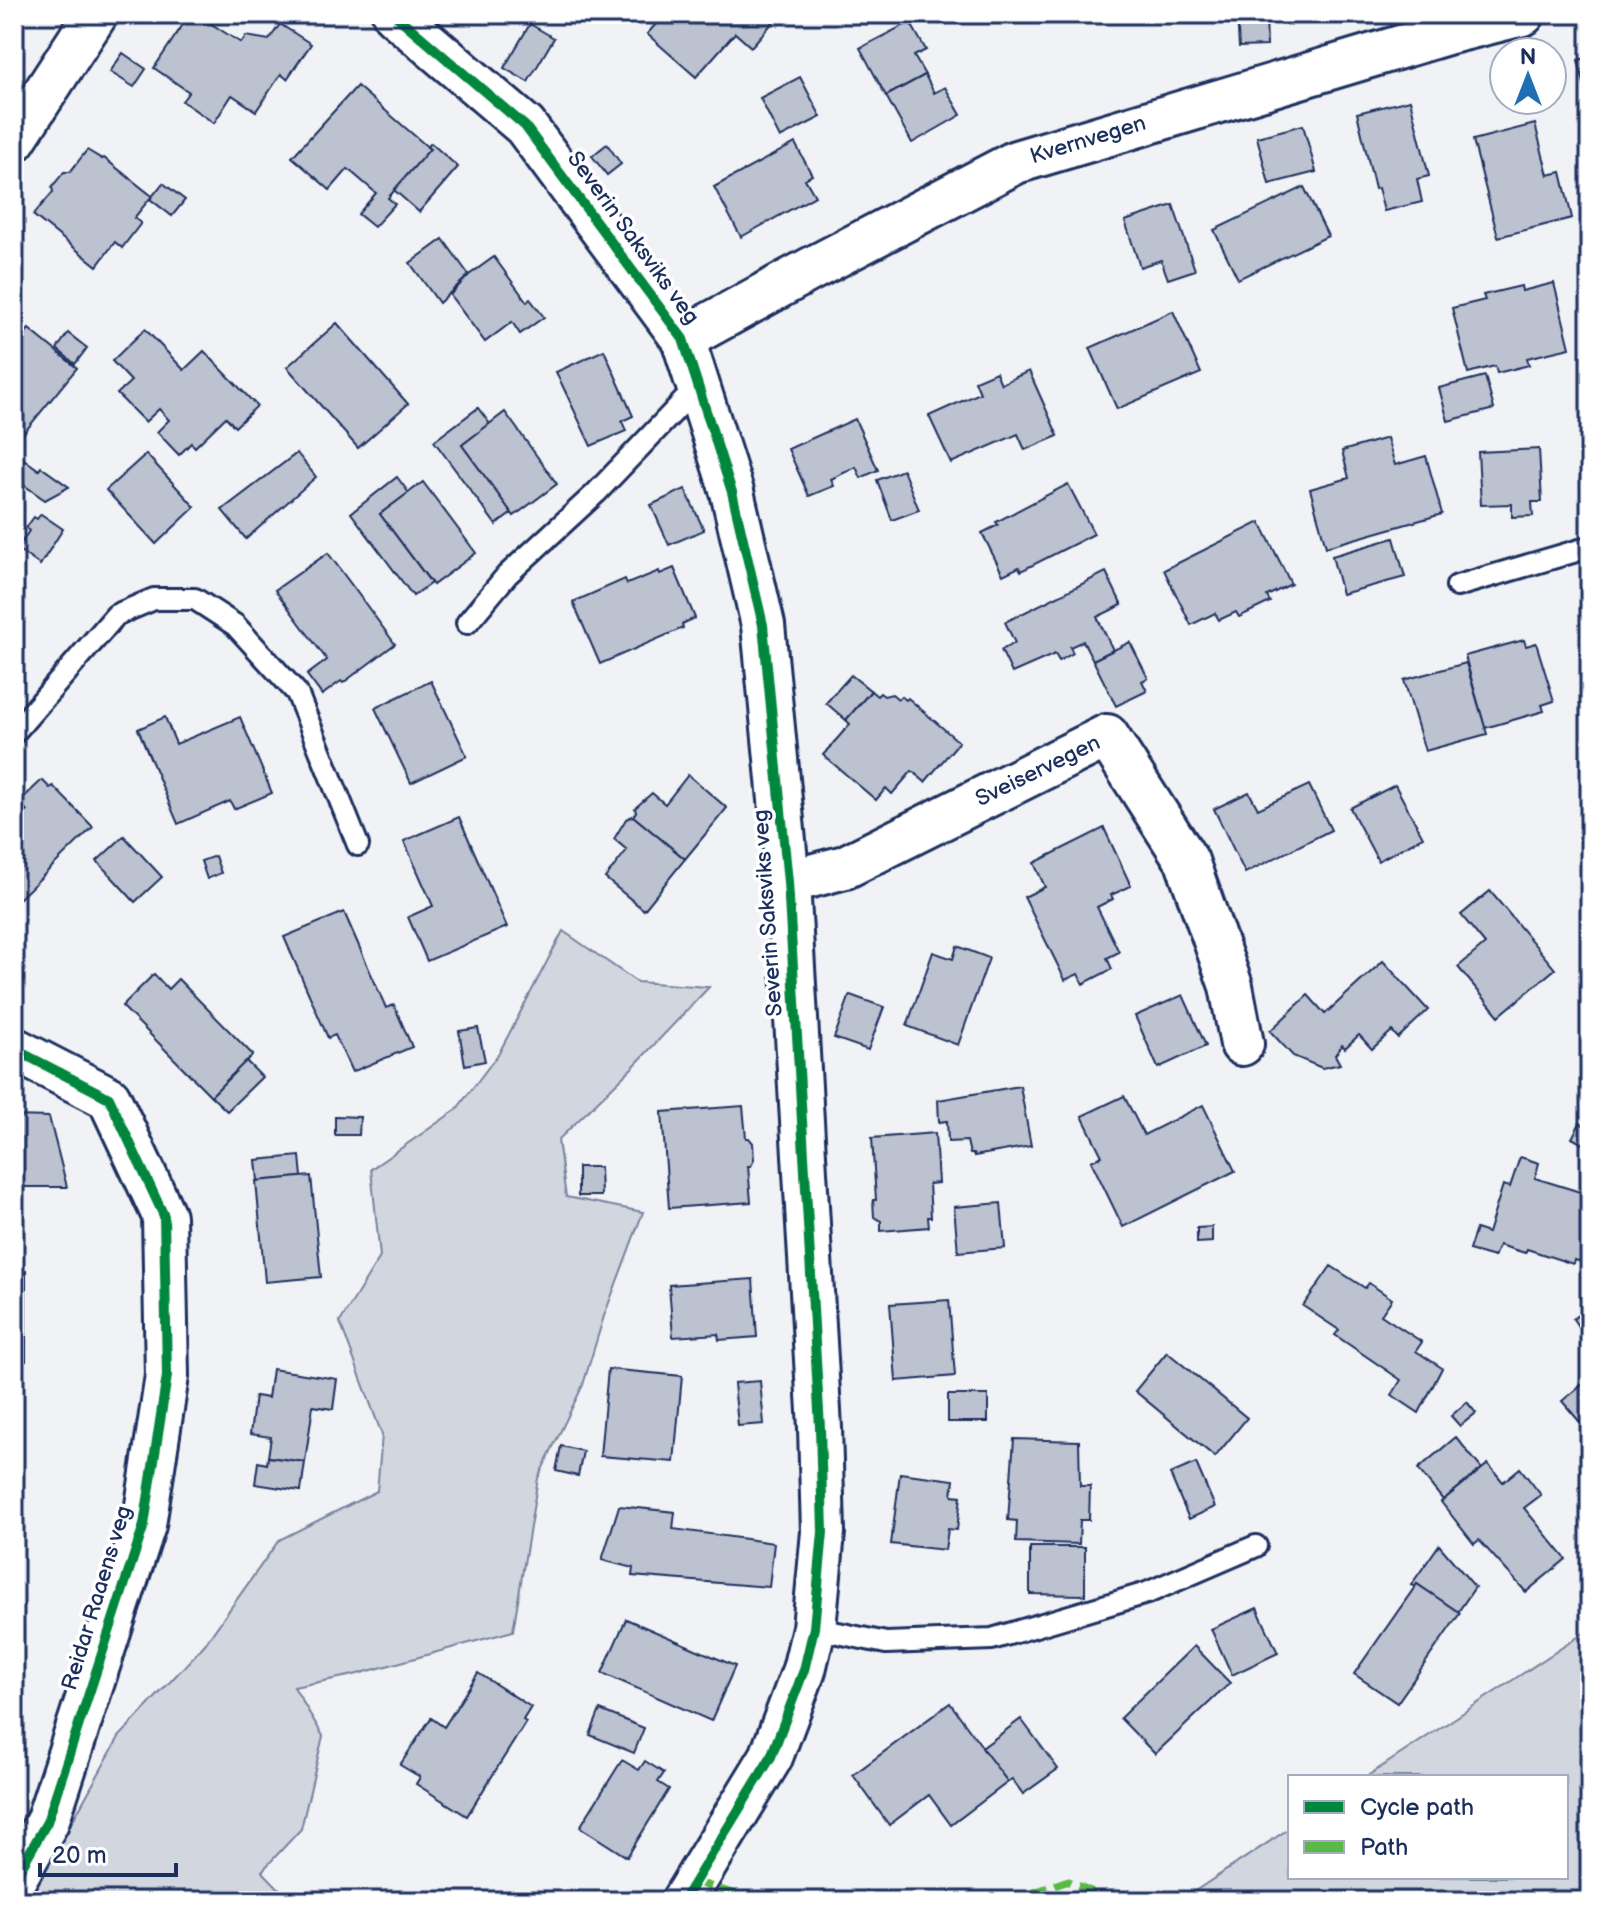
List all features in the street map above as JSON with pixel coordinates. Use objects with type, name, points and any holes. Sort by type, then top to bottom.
[{"type":"street","name":"Severin Saksviks veg","points":[[394,14],[525,126],[683,339],[732,492],[763,625],[788,882],[820,1428],[823,1532],[814,1628],[804,1670],[771,1757],[683,1901]]},
{"type":"street","name":"Kvernvegen","points":[[683,339],[1016,162],[1446,24],[1523,14]]},
{"type":"street","points":[[14,140],[92,16]]},
{"type":"street","name":"Sveiservegen","points":[[788,882],[845,867],[1107,736],[1187,861],[1231,986],[1242,1044]]},
{"type":"street","name":"Reidar Raaens veg","points":[[14,1049],[109,1098],[164,1216],[167,1376],[144,1525],[47,1822],[14,1880]]},
{"type":"lane","points":[[467,623],[507,575],[596,493],[698,386]]},
{"type":"lane","points":[[1457,586],[1590,547]]},
{"type":"lane","points":[[14,733],[116,615],[154,599],[195,599],[235,625],[297,693],[358,845]]},
{"type":"lane","points":[[814,1628],[886,1643],[992,1639],[1147,1593],[1256,1546]]},
{"type":"shaded area","points":[[563,931],[637,982],[709,987],[558,1140],[566,1197],[643,1212],[604,1316],[583,1385],[538,1478],[513,1631],[354,1675],[294,1687],[323,1736],[301,1829],[262,1871],[291,1901],[28,1901],[119,1737],[205,1644],[279,1540],[377,1491],[382,1435],[340,1322],[380,1257],[371,1169],[456,1110],[499,1053]]},
{"type":"shaded area","points":[[1590,1629],[1590,1901],[1180,1901],[1288,1829],[1288,1879],[1568,1879],[1568,1775],[1369,1775]]},
{"type":"building","points":[[190,14],[196,14],[241,43],[246,36],[269,40],[280,24],[311,44],[287,79],[281,74],[256,111],[232,95],[214,123],[182,101],[189,92],[154,68]]},
{"type":"building","points":[[665,14],[768,14],[775,20],[751,47],[735,33],[696,77],[647,34]]},
{"type":"building","points":[[1237,14],[1266,14],[1267,46],[1239,47]]},
{"type":"building","points":[[910,22],[926,50],[914,56],[925,75],[886,96],[860,48]]},
{"type":"building","points":[[530,24],[554,38],[528,82],[504,68]]},
{"type":"building","points":[[123,53],[146,69],[134,87],[110,72]]},
{"type":"building","points":[[1590,57],[1590,107],[1578,60]]},
{"type":"building","points":[[925,75],[934,93],[945,87],[961,115],[912,143],[886,96]]},
{"type":"building","points":[[800,77],[821,117],[780,138],[760,98]]},
{"type":"building","points":[[357,86],[430,149],[388,198],[395,204],[374,227],[358,214],[376,193],[348,169],[330,190],[292,157]]},
{"type":"building","points":[[1410,100],[1429,176],[1417,179],[1422,202],[1384,211],[1378,188],[1375,189],[1357,113]]},
{"type":"building","points":[[1535,124],[1548,175],[1561,172],[1572,218],[1498,237],[1473,140]]},
{"type":"building","points":[[1303,125],[1316,172],[1269,184],[1257,137]]},
{"type":"building","points":[[431,143],[458,167],[419,212],[394,190],[430,149],[427,147]]},
{"type":"building","points":[[795,143],[812,175],[805,179],[815,196],[741,237],[714,187]]},
{"type":"building","points":[[607,144],[621,164],[607,175],[592,156]]},
{"type":"building","points":[[87,150],[104,158],[152,196],[134,218],[141,223],[122,248],[115,242],[97,266],[33,215],[53,192],[52,187],[64,172],[70,172]]},
{"type":"building","points":[[163,183],[185,200],[172,216],[150,199]]},
{"type":"building","points":[[1304,187],[1328,236],[1238,279],[1214,230]]},
{"type":"building","points":[[1173,205],[1195,270],[1168,279],[1161,260],[1140,267],[1125,221]]},
{"type":"building","points":[[443,239],[469,275],[439,303],[410,263]]},
{"type":"building","points":[[494,257],[527,302],[530,299],[544,317],[520,334],[512,322],[485,342],[450,295],[469,275]]},
{"type":"building","points":[[1554,283],[1570,348],[1527,358],[1529,365],[1497,373],[1495,366],[1468,373],[1452,308],[1485,300],[1483,295],[1521,286],[1522,291]]},
{"type":"building","points":[[1173,311],[1201,373],[1117,409],[1090,348]]},
{"type":"building","points":[[337,323],[408,404],[358,448],[287,367]]},
{"type":"building","points":[[29,329],[77,368],[14,445],[14,331],[22,337]]},
{"type":"building","points":[[145,329],[184,370],[204,351],[257,406],[235,427],[226,417],[195,447],[191,443],[179,455],[157,432],[169,420],[159,409],[145,422],[117,394],[131,381],[112,361]]},
{"type":"building","points":[[68,333],[87,348],[75,364],[57,349]]},
{"type":"building","points":[[604,350],[633,416],[622,421],[626,431],[591,446],[556,372]]},
{"type":"building","points":[[1029,371],[1058,436],[1025,450],[1018,434],[951,463],[929,416],[980,393],[975,381],[996,372],[1001,384]]},
{"type":"building","points":[[1485,376],[1494,409],[1448,421],[1439,388]]},
{"type":"building","points":[[478,408],[490,424],[462,445],[512,513],[496,525],[434,441]]},
{"type":"building","points":[[505,412],[557,484],[514,516],[462,445]]},
{"type":"building","points":[[855,419],[878,470],[861,478],[856,467],[831,479],[834,486],[809,496],[788,449]]},
{"type":"building","points":[[1387,438],[1395,465],[1426,456],[1442,514],[1326,547],[1310,489],[1349,478],[1342,451]]},
{"type":"building","points":[[1539,449],[1542,502],[1532,502],[1533,516],[1512,517],[1512,504],[1481,505],[1478,452]]},
{"type":"building","points":[[14,452],[69,487],[45,500],[14,478]]},
{"type":"building","points":[[297,453],[316,477],[246,539],[222,510]]},
{"type":"building","points":[[146,454],[195,507],[156,544],[106,490]]},
{"type":"building","points":[[903,470],[919,510],[892,520],[877,480]]},
{"type":"building","points":[[397,477],[409,493],[380,514],[431,583],[413,596],[351,513]]},
{"type":"building","points":[[423,482],[476,553],[433,585],[380,514]]},
{"type":"building","points":[[1068,484],[1094,534],[1021,571],[1019,567],[1003,575],[982,533],[998,525],[996,522]]},
{"type":"building","points":[[685,489],[704,530],[669,545],[651,505]]},
{"type":"building","points":[[41,514],[63,529],[40,565],[17,549],[29,531],[26,528],[34,517],[37,519]]},
{"type":"building","points":[[1260,522],[1291,584],[1267,596],[1270,602],[1239,617],[1236,612],[1219,620],[1215,613],[1191,625],[1164,570]]},
{"type":"building","points":[[1394,538],[1405,577],[1342,594],[1332,556]]},
{"type":"building","points":[[328,553],[395,644],[322,695],[307,675],[327,660],[275,590]]},
{"type":"building","points":[[674,568],[695,618],[682,624],[683,628],[600,664],[573,602],[625,579],[627,584]]},
{"type":"building","points":[[1106,572],[1122,605],[1097,617],[1113,650],[1093,660],[1083,641],[1070,647],[1073,653],[1059,661],[1055,654],[1012,673],[1001,650],[1015,643],[1005,622]]},
{"type":"building","points":[[1524,640],[1526,646],[1536,643],[1554,701],[1542,705],[1544,711],[1485,728],[1465,656]]},
{"type":"building","points":[[1130,642],[1148,678],[1142,681],[1147,691],[1116,706],[1093,660]]},
{"type":"building","points":[[1466,663],[1487,734],[1425,751],[1404,680]]},
{"type":"building","points":[[851,675],[871,691],[846,720],[826,703]]},
{"type":"building","points":[[431,681],[467,756],[411,783],[375,708]]},
{"type":"building","points":[[871,691],[877,696],[880,693],[884,696],[892,694],[898,699],[901,696],[906,700],[908,698],[959,742],[925,782],[912,771],[892,794],[886,788],[876,800],[823,755],[850,724],[846,720]]},
{"type":"building","points":[[165,717],[176,744],[240,717],[272,793],[234,809],[230,801],[178,824],[138,729]]},
{"type":"building","points":[[688,775],[727,808],[685,859],[633,816],[635,808],[652,793],[665,804]]},
{"type":"building","points":[[42,780],[50,788],[53,786],[93,827],[14,904],[14,823],[27,811],[19,802]]},
{"type":"building","points":[[1309,785],[1331,830],[1245,873],[1214,809],[1249,792],[1258,809]]},
{"type":"building","points":[[1395,785],[1423,837],[1378,861],[1350,808]]},
{"type":"building","points":[[633,816],[685,859],[644,910],[605,878],[627,850],[614,839],[626,819]]},
{"type":"building","points":[[459,817],[507,927],[427,961],[408,917],[433,906],[404,841]]},
{"type":"building","points":[[1104,828],[1131,886],[1111,895],[1113,899],[1097,907],[1119,952],[1107,958],[1112,969],[1083,984],[1078,974],[1065,980],[1024,897],[1045,887],[1034,863]]},
{"type":"building","points":[[124,836],[162,877],[135,902],[97,861]]},
{"type":"building","points":[[215,856],[221,873],[207,879],[201,861]]},
{"type":"building","points":[[1490,891],[1555,969],[1499,1016],[1458,967],[1485,944],[1461,915]]},
{"type":"building","points":[[344,912],[386,1008],[394,1005],[412,1047],[352,1072],[335,1035],[328,1038],[284,937]]},
{"type":"building","points":[[957,946],[989,958],[958,1045],[907,1026],[933,952],[953,959]]},
{"type":"building","points":[[1383,961],[1428,1010],[1398,1038],[1392,1031],[1372,1049],[1359,1035],[1345,1048],[1342,1045],[1335,1055],[1340,1064],[1322,1068],[1293,1056],[1270,1031],[1308,995],[1325,1014]]},
{"type":"building","points":[[154,974],[168,989],[178,979],[253,1055],[211,1096],[122,1006]]},
{"type":"building","points":[[850,995],[884,1007],[868,1050],[834,1038]]},
{"type":"building","points":[[1183,995],[1206,1046],[1158,1068],[1135,1016]]},
{"type":"building","points":[[478,1028],[485,1061],[465,1065],[459,1031]]},
{"type":"building","points":[[246,1061],[262,1077],[227,1111],[211,1096]]},
{"type":"building","points":[[1020,1086],[1031,1146],[974,1156],[970,1154],[967,1141],[948,1142],[947,1121],[939,1122],[938,1100]]},
{"type":"building","points":[[1124,1096],[1144,1135],[1203,1105],[1235,1171],[1123,1227],[1091,1161],[1102,1156],[1082,1116]]},
{"type":"building","points":[[743,1106],[746,1138],[753,1143],[754,1160],[748,1166],[751,1202],[669,1208],[662,1112]]},
{"type":"building","points":[[14,1116],[49,1117],[67,1187],[18,1187],[18,1176],[14,1176]]},
{"type":"building","points":[[335,1116],[360,1117],[359,1135],[335,1135]]},
{"type":"building","points":[[1580,1123],[1590,1129],[1583,1144],[1572,1138]]},
{"type":"building","points":[[935,1133],[938,1183],[929,1184],[929,1227],[881,1231],[881,1221],[874,1217],[873,1200],[876,1200],[872,1138]]},
{"type":"building","points":[[300,1156],[302,1177],[258,1181],[256,1160]]},
{"type":"building","points":[[1520,1157],[1539,1163],[1535,1178],[1590,1195],[1590,1252],[1586,1263],[1574,1260],[1573,1264],[1527,1249],[1525,1253],[1499,1245],[1494,1257],[1469,1250],[1476,1229],[1488,1233],[1503,1185],[1510,1187]]},
{"type":"building","points":[[578,1167],[600,1167],[601,1196],[578,1196]]},
{"type":"building","points":[[311,1176],[321,1277],[265,1282],[256,1181]]},
{"type":"building","points":[[1001,1203],[1005,1248],[958,1252],[954,1207]]},
{"type":"building","points":[[1212,1227],[1212,1242],[1197,1243],[1197,1228]]},
{"type":"building","points":[[1331,1266],[1365,1288],[1369,1283],[1392,1299],[1381,1315],[1422,1342],[1416,1351],[1442,1368],[1419,1413],[1392,1395],[1401,1380],[1335,1335],[1339,1330],[1303,1306]]},
{"type":"building","points":[[14,1271],[26,1271],[26,1361],[14,1361]]},
{"type":"building","points":[[753,1279],[757,1337],[719,1340],[718,1334],[673,1337],[669,1285]]},
{"type":"building","points":[[949,1300],[955,1376],[896,1381],[890,1304]]},
{"type":"building","points":[[1590,1306],[1590,1343],[1573,1319]]},
{"type":"building","points":[[1167,1352],[1247,1418],[1215,1457],[1135,1391]]},
{"type":"building","points":[[272,1369],[337,1379],[333,1409],[313,1406],[305,1462],[268,1457],[271,1437],[250,1434],[255,1396],[268,1398]]},
{"type":"building","points":[[608,1369],[682,1376],[674,1462],[600,1456]]},
{"type":"building","points":[[1590,1377],[1590,1434],[1562,1401]]},
{"type":"building","points":[[760,1381],[764,1424],[738,1426],[734,1383]]},
{"type":"building","points":[[14,1382],[21,1382],[20,1429],[14,1428]]},
{"type":"building","points":[[948,1395],[988,1395],[988,1422],[948,1422]]},
{"type":"building","points":[[1467,1402],[1476,1413],[1460,1426],[1451,1416]]},
{"type":"building","points":[[1456,1437],[1482,1469],[1443,1500],[1418,1469]]},
{"type":"building","points":[[1014,1439],[1079,1441],[1080,1486],[1090,1486],[1089,1520],[1080,1520],[1079,1544],[1016,1542],[1017,1521],[1008,1520]]},
{"type":"building","points":[[561,1446],[583,1451],[578,1476],[556,1471]]},
{"type":"building","points":[[268,1457],[305,1462],[301,1491],[255,1484],[258,1462],[267,1464]]},
{"type":"building","points":[[1196,1463],[1215,1507],[1189,1519],[1170,1474]]},
{"type":"building","points":[[1488,1464],[1503,1482],[1520,1468],[1541,1495],[1524,1508],[1566,1559],[1526,1592],[1479,1540],[1474,1544],[1441,1502]]},
{"type":"building","points":[[900,1473],[954,1480],[952,1495],[961,1496],[957,1530],[948,1529],[945,1550],[891,1544]]},
{"type":"building","points":[[619,1506],[675,1512],[673,1529],[774,1543],[769,1587],[632,1576],[633,1568],[602,1560]]},
{"type":"building","points":[[1439,1545],[1475,1587],[1458,1612],[1417,1584],[1415,1587],[1411,1585]]},
{"type":"building","points":[[1030,1547],[1085,1547],[1085,1595],[1030,1594]]},
{"type":"building","points":[[1417,1584],[1460,1613],[1397,1703],[1354,1674]]},
{"type":"building","points":[[1257,1608],[1278,1653],[1232,1675],[1211,1629]]},
{"type":"building","points":[[626,1619],[735,1666],[711,1721],[602,1673]]},
{"type":"building","points":[[1194,1646],[1230,1683],[1155,1754],[1120,1718]]},
{"type":"building","points":[[478,1673],[531,1707],[523,1720],[526,1722],[467,1816],[416,1784],[420,1777],[400,1765],[431,1718],[444,1727]]},
{"type":"building","points":[[950,1703],[1008,1782],[951,1825],[929,1795],[889,1825],[853,1775]]},
{"type":"building","points":[[600,1710],[644,1728],[634,1753],[590,1735]]},
{"type":"building","points":[[1021,1719],[1058,1769],[1023,1794],[1012,1779],[1008,1782],[982,1748]]},
{"type":"building","points":[[622,1760],[639,1770],[645,1761],[664,1773],[658,1782],[669,1789],[627,1857],[580,1827]]},
{"type":"marked path","points":[[1010,1901],[1067,1881],[1112,1901]]},
{"type":"marked path","points":[[696,1882],[756,1901]]},
{"type":"marked path","points":[[1244,1901],[1252,1901]]},
{"type":"cycle path","points":[[394,14],[525,126],[683,339],[732,492],[763,625],[788,882],[820,1428],[823,1532],[814,1628],[804,1670],[771,1757],[683,1901]]},
{"type":"cycle path","points":[[14,1049],[109,1098],[164,1216],[167,1376],[144,1525],[47,1822],[14,1880]]}]
